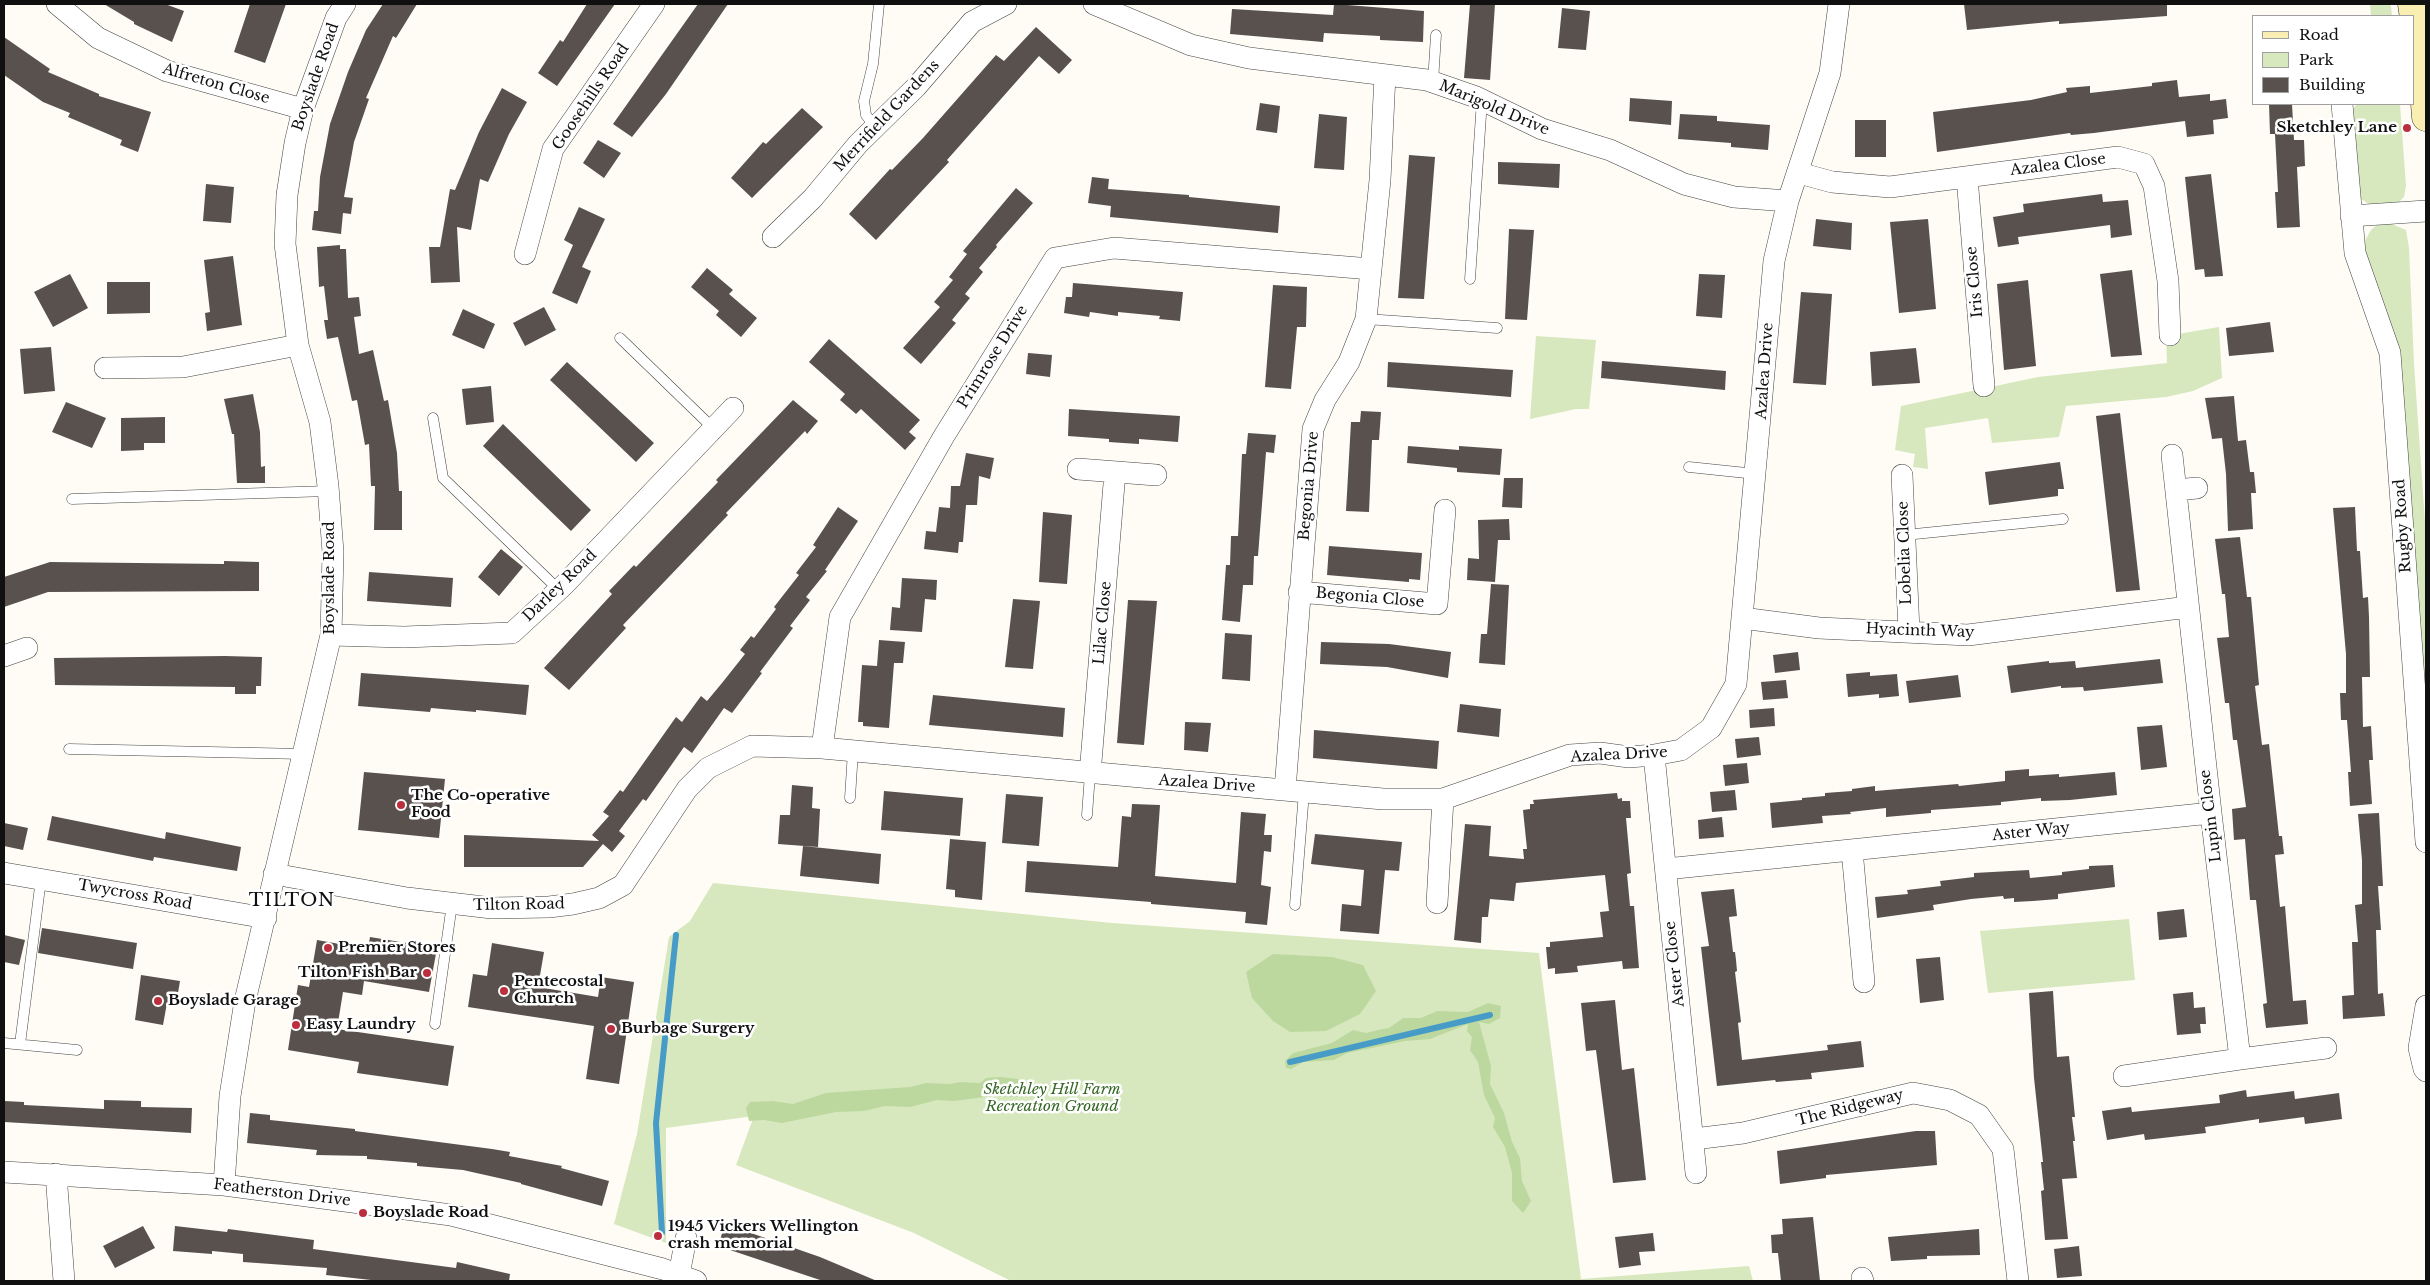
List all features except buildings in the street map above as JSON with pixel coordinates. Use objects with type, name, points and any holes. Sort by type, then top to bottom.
[{"type":"main road","points":[[2415,24],[2423,78],[2426,117]]},
{"type":"street","name":"Alfreton Close","points":[[57,4],[98,38],[167,71],[303,109]]},
{"type":"street","name":"Boyslade Road","points":[[224,1185],[230,1096],[245,1001],[331,635],[333,552],[320,422],[298,345],[284,244],[287,195],[303,109],[336,18],[345,4]]},
{"type":"street","name":"Goosehills Road","points":[[525,254],[553,150],[654,4]]},
{"type":"street","name":"Merrifield Gardens","points":[[773,237],[813,198],[858,144],[916,87],[972,22],[1006,4]]},
{"type":"street","name":"Marigold Drive","points":[[1094,4],[1191,44],[1249,58],[1432,82],[1482,100],[1542,129],[1610,150],[1684,184],[1734,197],[1788,201]]},
{"type":"street","name":"Azalea Drive","points":[[787,747],[822,748],[1090,774],[1383,799],[1443,799],[1570,755],[1654,755],[1681,750],[1711,728],[1736,684],[1774,262],[1788,201],[1799,173],[1830,73],[1839,4]]},
{"type":"street","name":"Begonia Drive","points":[[1294,791],[1299,592],[1312,429],[1325,400],[1349,362],[1366,319],[1380,180],[1385,75]]},
{"type":"street","name":"Rugby Road","points":[[2342,105],[2355,254],[2390,353],[2426,842]]},
{"type":"street","name":"Azalea Close","points":[[1799,173],[1832,182],[1890,187],[2118,157],[2144,164],[2154,186],[2168,281],[2170,335]]},
{"type":"street","name":"Iris Close","points":[[1967,177],[1984,386]]},
{"type":"street","points":[[2351,216],[2426,211]]},
{"type":"street","name":"Primrose Drive","points":[[822,748],[840,617],[944,436],[1055,258],[1114,248],[1371,269]]},
{"type":"street","points":[[105,368],[183,367],[298,345]]},
{"type":"street","name":"Darley Road","points":[[331,635],[404,637],[512,633],[559,590],[733,408]]},
{"type":"street","name":"Lupin Close","points":[[2172,455],[2240,1060]]},
{"type":"street","points":[[1078,468],[1156,475]]},
{"type":"street","name":"Lilac Close","points":[[1090,774],[1115,472]]},
{"type":"street","name":"Lobelia Close","points":[[1902,475],[1909,631]]},
{"type":"street","points":[[2176,490],[2197,488]]},
{"type":"street","name":"Begonia Close","points":[[1299,592],[1437,604],[1445,510]]},
{"type":"street","name":"Hyacinth Way","points":[[1742,618],[1819,628],[1968,635],[2188,607]]},
{"type":"street","points":[[4,656],[27,648]]},
{"type":"street","name":"Tilton Road","points":[[274,874],[328,885],[452,904],[492,908],[549,907],[599,898],[622,885],[671,810],[687,789],[708,768],[752,746],[787,747]]},
{"type":"street","name":"Aster Close","points":[[1654,755],[1696,1173]]},
{"type":"street","points":[[1436,904],[1443,799]]},
{"type":"street","name":"Aster Way","points":[[1666,869],[2211,813]]},
{"type":"street","points":[[1852,850],[1864,982]]},
{"type":"street","name":"Twycross Road","points":[[4,873],[266,918]]},
{"type":"street","points":[[2426,1006],[2419,1048],[2426,1071]]},
{"type":"street","points":[[2124,1076],[2326,1048]]},
{"type":"street","name":"The Ridgeway","points":[[1694,1139],[1743,1133],[1912,1093],[1950,1100],[1979,1115],[2003,1149],[2018,1281]]},
{"type":"street","name":"Featherston Drive","points":[[4,1172],[224,1185],[451,1215],[688,1278],[686,1238]]},
{"type":"street","points":[[56,1174],[64,1281]]},
{"type":"lane","points":[[875,128],[866,115],[864,101],[873,64],[879,4]]},
{"type":"lane","points":[[1432,82],[1436,35]]},
{"type":"lane","points":[[1470,279],[1482,100]]},
{"type":"lane","points":[[1366,319],[1497,328]]},
{"type":"lane","points":[[620,338],[714,429]]},
{"type":"lane","points":[[433,418],[443,478],[559,590]]},
{"type":"lane","points":[[1689,467],[1756,474]]},
{"type":"lane","points":[[72,499],[328,491]]},
{"type":"lane","points":[[1905,535],[2063,519]]},
{"type":"lane","points":[[69,749],[304,754]]},
{"type":"lane","points":[[850,798],[853,751]]},
{"type":"lane","points":[[1087,816],[1090,774]]},
{"type":"lane","points":[[1294,791],[1294,905]]},
{"type":"lane","points":[[20,1044],[42,879]]},
{"type":"lane","points":[[435,1024],[452,904]]},
{"type":"lane","points":[[4,1043],[77,1050]]},
{"type":"green space","points":[[2370,4],[2389,4],[2391,6],[2392,15],[2371,15]]},
{"type":"green space","points":[[2356,105],[2400,105],[2406,186],[2404,197],[2398,203],[2380,208],[2360,198],[2353,109]]},
{"type":"green space","points":[[2389,223],[2406,230],[2409,248],[2414,364],[2426,536],[2426,789],[2394,366],[2362,246],[2371,230],[2377,225]]},
{"type":"green space","points":[[2219,327],[2222,378],[2193,391],[2166,397],[2066,406],[2059,437],[1992,443],[1988,418],[1925,428],[1928,469],[1913,467],[1915,454],[1895,450],[1901,406],[2038,377],[2167,363],[2166,336]]},
{"type":"green space","points":[[1536,336],[1596,340],[1589,409],[1576,409],[1530,419]]},
{"type":"green space","name":"Sketchley Hill Farm Recreation Ground","points":[[713,883],[1112,923],[1539,953],[1581,1279],[1749,1266],[1753,1281],[1011,1281],[914,1233],[736,1165],[754,1116],[666,1128],[666,1243],[614,1224],[637,1134],[669,937],[690,921]]},
{"type":"green space","points":[[2129,919],[2135,980],[1988,993],[1980,931]]},
{"type":"green space","points":[[1273,954],[1332,957],[1363,965],[1376,991],[1360,1014],[1326,1031],[1290,1032],[1273,1021],[1252,998],[1246,972]]},
{"type":"green space","points":[[1488,1003],[1501,1006],[1500,1018],[1489,1024],[1479,1022],[1491,1066],[1490,1084],[1504,1113],[1512,1142],[1520,1158],[1522,1181],[1531,1201],[1523,1213],[1512,1201],[1512,1173],[1505,1147],[1493,1127],[1495,1118],[1484,1095],[1478,1062],[1470,1050],[1472,1037],[1467,1031],[1468,1024],[1430,1039],[1405,1041],[1347,1053],[1334,1060],[1303,1062],[1291,1069],[1286,1068],[1285,1061],[1293,1053],[1332,1043],[1353,1030],[1366,1033],[1389,1028],[1403,1018],[1421,1018],[1437,1011],[1468,1012]]},
{"type":"green space","points":[[986,1078],[1018,1079],[1026,1088],[1018,1097],[992,1096],[954,1101],[937,1100],[910,1107],[885,1106],[864,1111],[836,1112],[782,1123],[764,1120],[749,1121],[746,1108],[750,1102],[772,1101],[793,1104],[826,1093],[910,1087],[926,1083],[980,1083]]},
{"type":"waterway","points":[[662,1233],[656,1123],[676,935]]},
{"type":"waterway","points":[[1290,1062],[1490,1015]]},
{"type":"place","name":"Sketchley Lane","points":[[2407,128]]},
{"type":"place","name":"The Co-operative Food","points":[[401,805]]},
{"type":"place","name":"Premier Stores","points":[[328,948]]},
{"type":"place","name":"Tilton Fish Bar","points":[[427,973]]},
{"type":"place","name":"Pentecostal Church","points":[[504,991]]},
{"type":"place","name":"Boyslade Garage","points":[[158,1001]]},
{"type":"place","name":"Easy Laundry","points":[[296,1025]]},
{"type":"place","name":"Burbage Surgery","points":[[611,1029]]},
{"type":"place","name":"Boyslade Road","points":[[363,1213]]},
{"type":"place","name":"1945 Vickers Wellington crash memorial","points":[[658,1236]]},
{"type":"district","name":"TILTON","points":[[292,901]]}]
